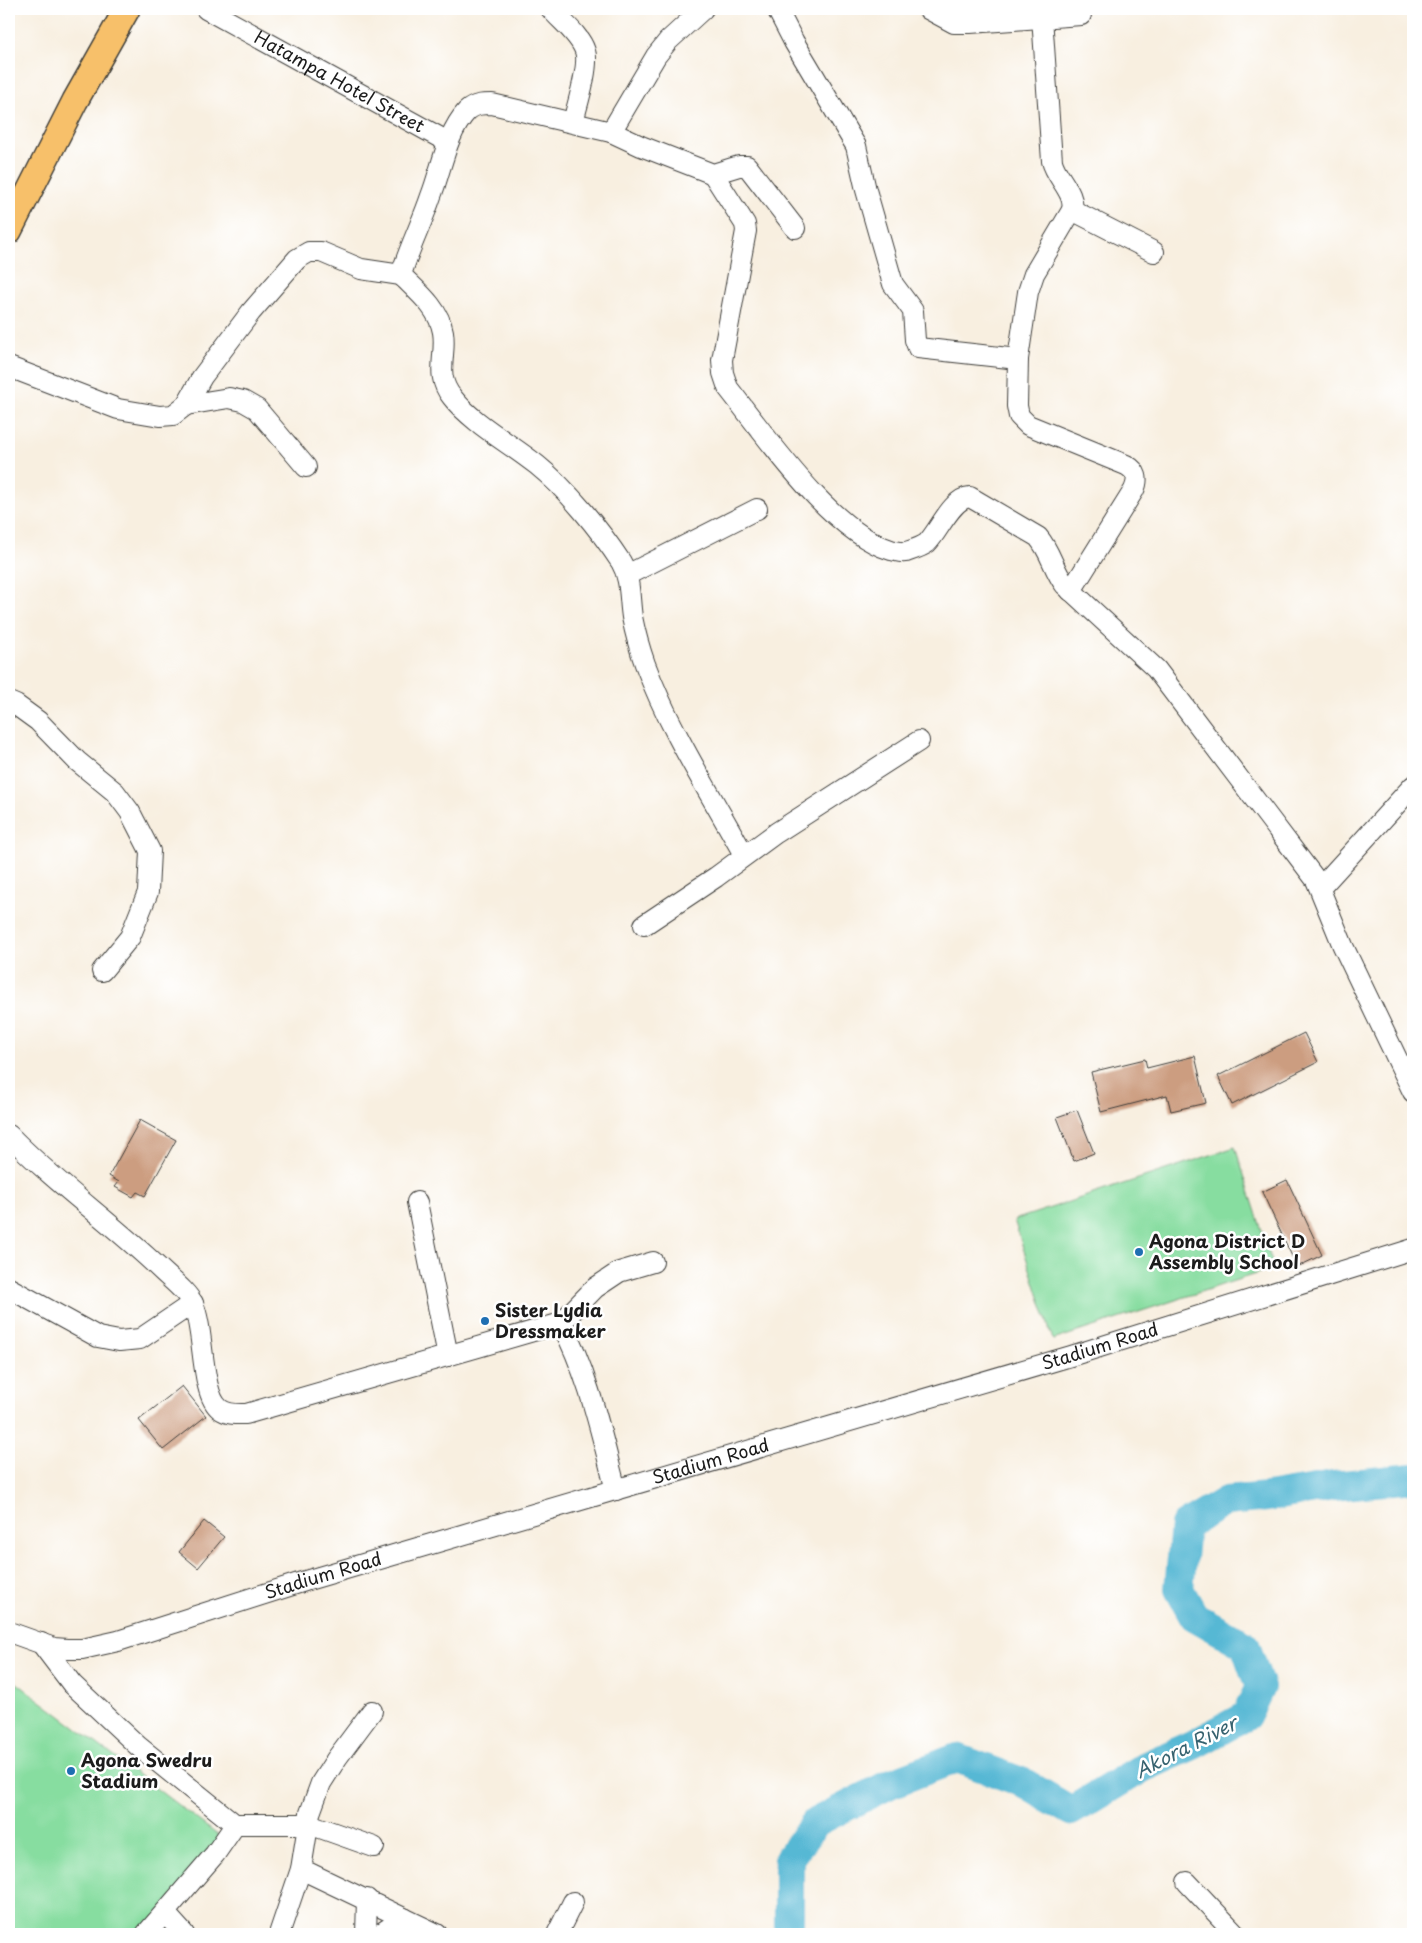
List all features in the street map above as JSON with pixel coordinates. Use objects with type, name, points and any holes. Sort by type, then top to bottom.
[{"type":"main road","points":[[9,231],[124,10]]},
{"type":"street","name":"Hatampa Hotel Street","points":[[206,9],[212,10],[448,142]]},
{"type":"street","points":[[551,9],[576,36],[585,51],[585,71],[573,122]]},
{"type":"street","points":[[611,132],[656,56],[668,41],[703,9]]},
{"type":"street","points":[[777,9],[856,146],[866,190],[893,284],[913,311],[915,340],[918,348],[1018,359]]},
{"type":"street","points":[[928,9],[954,23],[1081,14]]},
{"type":"street","points":[[1042,18],[1052,161],[1054,170],[1074,204],[1030,283],[1018,359],[1017,406],[1019,416],[1028,425],[1126,465],[1137,476],[1134,490],[1071,591]]},
{"type":"street","points":[[401,275],[432,195],[448,142],[467,111],[478,104],[492,104],[611,132],[641,146],[714,174],[745,224],[746,231],[722,360],[728,388],[800,480],[837,516],[875,545],[904,553],[926,544],[956,503],[965,497],[970,497],[1038,537],[1046,547],[1059,577],[1071,591],[1156,669],[1316,880],[1343,946],[1413,1092]]},
{"type":"street","points":[[714,174],[738,166],[748,166],[795,228]]},
{"type":"street","points":[[1072,210],[1154,252]]},
{"type":"street","points":[[9,367],[118,409],[160,416],[173,415],[186,405],[202,377],[251,312],[298,259],[309,252],[321,252],[362,269],[401,275],[434,309],[443,332],[443,382],[452,397],[470,415],[539,466],[586,514],[621,563],[628,575],[632,618],[644,662],[660,702],[744,855]]},
{"type":"street","points":[[186,405],[229,398],[243,401],[257,409],[306,467]]},
{"type":"street","points":[[628,575],[757,509]]},
{"type":"street","points":[[9,702],[38,721],[76,761],[115,792],[130,812],[150,851],[148,892],[130,937],[102,971]]},
{"type":"street","points":[[644,925],[716,877],[744,855],[919,742]]},
{"type":"street","points":[[1320,888],[1413,786]]},
{"type":"street","points":[[9,1135],[31,1158],[133,1243],[193,1303],[199,1322],[210,1395],[220,1409],[232,1414],[246,1414],[561,1324],[595,1288],[619,1272],[653,1262]]},
{"type":"street","points":[[417,1202],[448,1356]]},
{"type":"street","name":"Stadium Road","points":[[9,1632],[54,1648],[66,1649],[82,1649],[118,1641],[305,1581],[1071,1356],[1413,1250]]},
{"type":"street","points":[[9,1288],[98,1337],[119,1341],[140,1339],[193,1303]]},
{"type":"street","points":[[561,1324],[574,1348],[590,1392],[616,1490]]},
{"type":"street","points":[[41,1643],[72,1684],[131,1740],[233,1824],[309,1824],[374,1846]]},
{"type":"street","points":[[278,1934],[301,1869],[310,1813],[321,1783],[372,1711]]},
{"type":"street","points":[[146,1934],[215,1854],[233,1828],[233,1824]]},
{"type":"street","points":[[301,1869],[437,1934]]},
{"type":"street","points":[[1187,1882],[1236,1934]]},
{"type":"street","points":[[366,1934],[367,1899]]},
{"type":"street","points":[[557,1934],[573,1902]]},
{"type":"street","points":[[165,1913],[184,1934]]},
{"type":"street","points":[[380,1934],[404,1918]]},
{"type":"green space","points":[[1235,1147],[1274,1268],[1053,1340],[1014,1220]]},
{"type":"green space","name":"Agona Swedru Stadium","points":[[9,1677],[227,1842],[147,1934],[9,1934]]},
{"type":"building","points":[[1304,1033],[1318,1062],[1232,1105],[1218,1076]]},
{"type":"building","points":[[1195,1056],[1206,1103],[1171,1111],[1167,1095],[1101,1112],[1091,1072],[1145,1059],[1147,1068]]},
{"type":"building","points":[[1077,1110],[1094,1153],[1074,1161],[1057,1117]]},
{"type":"building","points":[[140,1120],[176,1140],[145,1196],[137,1192],[133,1197],[115,1187],[119,1182],[109,1176]]},
{"type":"building","points":[[1287,1180],[1322,1255],[1297,1267],[1262,1192]]},
{"type":"building","points":[[182,1386],[206,1416],[163,1450],[139,1420]]},
{"type":"building","points":[[204,1521],[224,1537],[198,1568],[179,1552]]},
{"type":"waterway","name":"Akora River","points":[[789,1934],[789,1858],[816,1822],[892,1783],[957,1758],[1024,1783],[1071,1811],[1144,1767],[1193,1745],[1246,1716],[1260,1687],[1245,1645],[1194,1616],[1179,1589],[1185,1526],[1226,1501],[1267,1497],[1333,1486],[1413,1478]]},
{"type":"place","name":"Agona District D Assembly School","points":[[1139,1252]]},
{"type":"place","name":"Sister Lydia Dressmaker","points":[[485,1321]]},
{"type":"place","name":"Agona Swedru Stadium","points":[[71,1771]]}]
